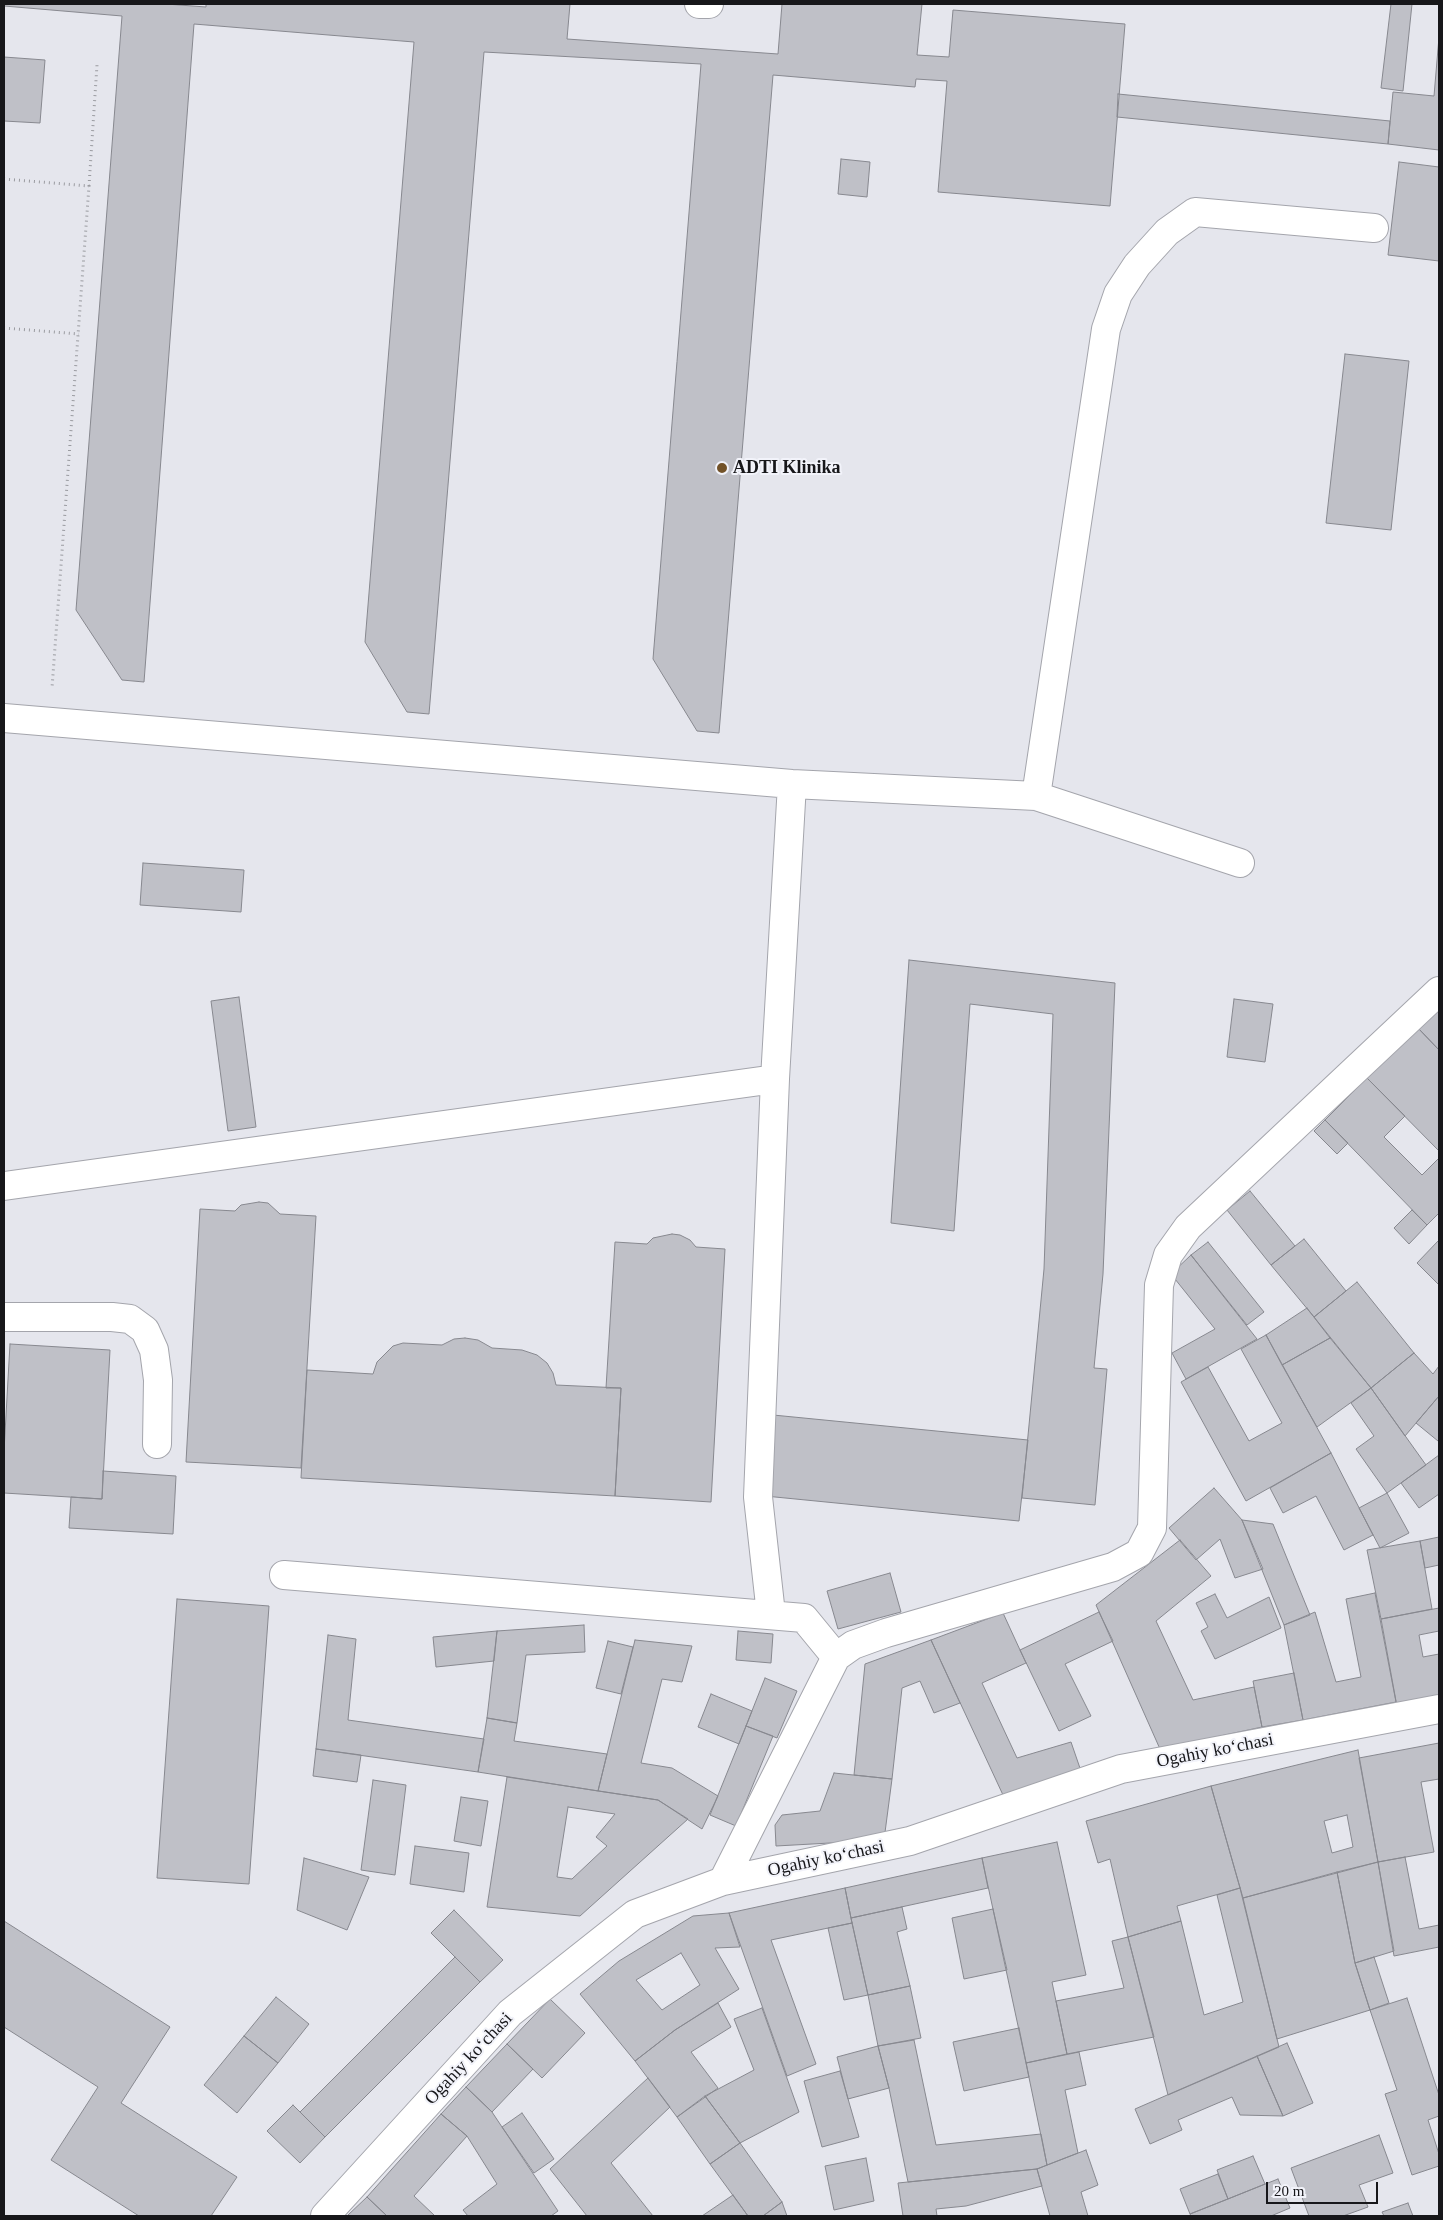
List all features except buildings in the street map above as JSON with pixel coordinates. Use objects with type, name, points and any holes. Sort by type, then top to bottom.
[{"type":"street","points":[[699,4],[708,4]]},
{"type":"street","points":[[1036,796],[1106,328],[1118,294],[1137,265],[1168,232],[1196,212],[1374,228]]},
{"type":"street","points":[[4,718],[792,784],[1036,796],[1240,863]]},
{"type":"street","points":[[771,1614],[758,1497],[775,1079],[792,784]]},
{"type":"street","points":[[723,1881],[836,1657],[853,1646],[886,1633],[1113,1567],[1139,1553],[1152,1528],[1159,1285],[1168,1255],[1188,1227],[1439,990]]},
{"type":"street","points":[[4,1186],[775,1079]]},
{"type":"street","points":[[4,1317],[112,1317],[130,1319],[145,1330],[154,1350],[158,1380],[157,1444]]},
{"type":"street","points":[[284,1575],[804,1618],[836,1657]]},
{"type":"street","name":"Ogahiy koʻchasi","points":[[325,2216],[510,2013],[635,1914],[723,1881],[910,1841],[1121,1769],[1439,1709]]},
{"type":"path","points":[[50,722],[97,65]]},
{"type":"path","points":[[4,180],[89,186]]},
{"type":"path","points":[[4,328],[79,334]]},
{"type":"place","name":"ADTI Klinika","points":[[722,468]]}]
